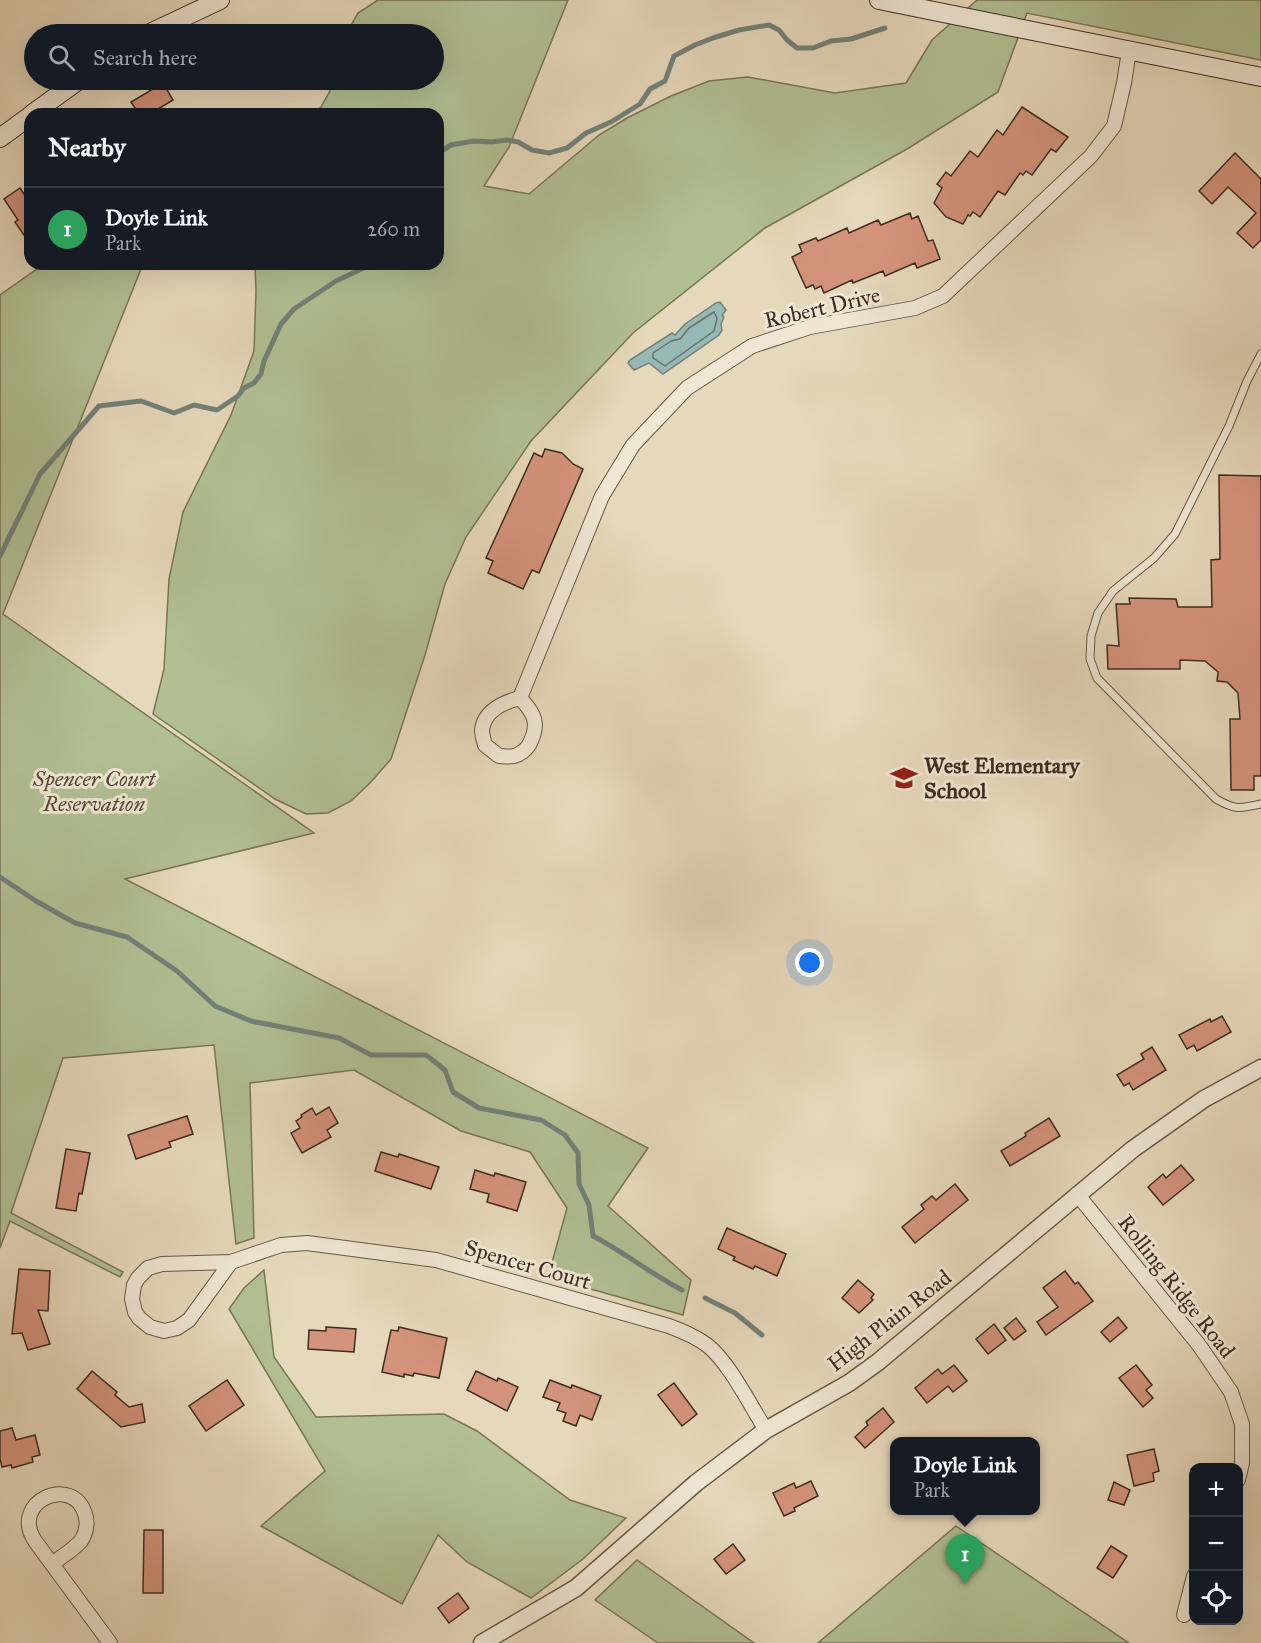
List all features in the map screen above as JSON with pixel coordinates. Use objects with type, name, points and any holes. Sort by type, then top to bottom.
[{"type":"main road","points":[[168,24],[220,0]]},
{"type":"main road","points":[[879,0],[1261,77]]},
{"type":"main road","points":[[41,108],[65,90]]},
{"type":"main road","points":[[0,138],[24,120]]},
{"type":"street","name":"Robert Drive","points":[[520,698],[602,496],[633,445],[687,388],[752,346],[810,327],[915,308],[943,296],[1097,148],[1114,126],[1129,51]]},
{"type":"street","points":[[520,698],[530,708],[535,720],[536,732],[526,749],[515,756],[499,756],[485,745],[482,730],[489,715],[503,703],[520,698]]},
{"type":"street","name":"High Plain Road","points":[[482,1643],[576,1588],[696,1483],[766,1430],[849,1383],[878,1362],[1133,1149],[1195,1105],[1261,1068]]},
{"type":"street","name":"Rolling Ridge Road","points":[[1077,1194],[1199,1345],[1231,1392],[1242,1424],[1242,1463]]},
{"type":"street","name":"Spencer Court","points":[[231,1262],[184,1325],[170,1330],[157,1329],[144,1323],[135,1312],[132,1299],[134,1285],[142,1273],[162,1264],[231,1262],[269,1248],[300,1243],[318,1243],[412,1256],[448,1263],[669,1326],[697,1338],[715,1353],[766,1430]]},
{"type":"street","points":[[51,1564],[78,1543],[86,1527],[86,1515],[80,1504],[63,1495],[50,1495],[34,1506],[29,1517],[32,1536],[51,1564],[110,1643]]},
{"type":"street","points":[[1184,1615],[1189,1596]]},
{"type":"lane","points":[[1261,354],[1224,436],[1175,534],[1154,558],[1113,591],[1098,613],[1091,636],[1090,659],[1097,678],[1216,799],[1230,807],[1242,809],[1261,804]]},
{"type":"green space","points":[[378,0],[568,0],[509,147],[484,186],[529,194],[599,135],[671,96],[709,81],[748,77],[835,93],[906,83],[932,40],[977,0],[1261,0],[1261,60],[1027,13],[998,92],[907,149],[765,228],[633,333],[531,441],[466,537],[445,584],[425,655],[391,759],[351,801],[328,813],[306,814],[275,799],[153,714],[164,669],[169,579],[183,512],[231,415],[254,351],[255,270],[444,270],[444,108],[320,108],[330,90],[444,90],[444,24],[352,24],[358,13]]},
{"type":"green space","name":"Spencer Court Reservation","points":[[35,270],[141,270],[3,614],[314,833],[125,879],[648,1148],[608,1206],[691,1280],[683,1315],[548,1277],[567,1208],[530,1152],[461,1131],[354,1070],[250,1083],[254,1238],[236,1244],[214,1045],[63,1058],[11,1213],[123,1272],[120,1277],[10,1221],[0,1248],[0,295]]},
{"type":"green space","points":[[264,1270],[274,1357],[316,1417],[444,1414],[477,1431],[570,1500],[626,1518],[583,1559],[531,1598],[467,1562],[438,1535],[402,1604],[261,1526],[325,1471],[229,1309],[244,1288]]},
{"type":"green space","points":[[956,1526],[1129,1643],[818,1643]]},
{"type":"green space","points":[[637,1560],[754,1643],[658,1643],[595,1600]]},
{"type":"water","points":[[720,302],[726,310],[722,315],[724,317],[719,335],[663,374],[649,363],[634,370],[628,363],[672,333],[675,335],[685,324]]},
{"type":"building","points":[[151,90],[167,90],[173,100],[160,108],[135,108],[131,102]]},
{"type":"building","points":[[1022,107],[1068,137],[1056,152],[1051,149],[1032,175],[1026,171],[1023,175],[1020,173],[1005,195],[998,191],[980,217],[973,212],[970,216],[968,215],[963,224],[946,217],[934,203],[942,188],[937,184],[946,172],[951,176],[970,151],[978,157],[997,130],[1003,135]]},
{"type":"building","points":[[1235,153],[1261,179],[1261,240],[1253,248],[1237,233],[1256,213],[1228,187],[1212,204],[1199,191]]},
{"type":"building","points":[[20,188],[24,194],[24,235],[15,222],[18,220],[4,199]]},
{"type":"building","points":[[910,213],[912,219],[918,216],[928,241],[933,240],[940,259],[917,268],[915,263],[885,276],[883,271],[853,283],[852,280],[824,293],[821,286],[815,289],[813,285],[806,288],[792,257],[802,252],[799,245],[816,238],[818,241],[847,228],[849,233],[878,220],[881,225]]},
{"type":"building","points":[[545,449],[562,453],[573,464],[583,469],[539,573],[532,570],[523,589],[488,573],[493,561],[486,558],[534,453],[542,457]]},
{"type":"building","points":[[1219,475],[1261,476],[1261,776],[1254,776],[1254,790],[1231,790],[1230,719],[1240,719],[1238,693],[1227,682],[1217,681],[1218,672],[1205,661],[1180,660],[1180,669],[1108,669],[1107,645],[1119,646],[1116,604],[1130,604],[1129,598],[1176,599],[1178,607],[1212,607],[1211,560],[1220,559]]},
{"type":"building","points":[[1222,1016],[1231,1032],[1197,1051],[1194,1045],[1187,1049],[1179,1035],[1210,1019],[1211,1022]]},
{"type":"building","points":[[1152,1047],[1166,1070],[1133,1090],[1129,1083],[1124,1086],[1117,1075],[1144,1059],[1141,1054]]},
{"type":"building","points":[[329,1107],[338,1123],[327,1130],[331,1137],[302,1153],[291,1133],[300,1128],[296,1121],[312,1108],[316,1115]]},
{"type":"building","points":[[187,1116],[193,1134],[169,1142],[171,1147],[136,1159],[128,1135]]},
{"type":"building","points":[[1049,1118],[1060,1136],[1010,1166],[1001,1151],[1026,1136],[1025,1133]]},
{"type":"building","points":[[66,1149],[90,1153],[82,1194],[79,1193],[76,1211],[56,1208]]},
{"type":"building","points":[[381,1152],[398,1157],[399,1154],[439,1167],[431,1189],[375,1171]]},
{"type":"building","points":[[1181,1165],[1194,1180],[1163,1205],[1148,1187],[1163,1174],[1166,1178]]},
{"type":"building","points":[[475,1170],[526,1182],[517,1211],[487,1202],[489,1194],[470,1189]]},
{"type":"building","points":[[955,1184],[968,1200],[915,1243],[902,1227],[924,1209],[921,1205],[932,1196],[936,1200]]},
{"type":"building","points":[[727,1228],[786,1254],[777,1276],[755,1266],[753,1269],[733,1260],[735,1257],[718,1249]]},
{"type":"building","points":[[19,1269],[50,1271],[48,1311],[38,1310],[50,1344],[28,1350],[22,1333],[12,1334]]},
{"type":"building","points":[[1065,1271],[1075,1284],[1078,1282],[1093,1301],[1046,1335],[1037,1322],[1058,1307],[1043,1288]]},
{"type":"building","points":[[858,1280],[874,1294],[871,1298],[873,1300],[859,1313],[842,1298]]},
{"type":"building","points":[[1118,1317],[1127,1328],[1110,1342],[1101,1332]]},
{"type":"building","points":[[1016,1318],[1026,1331],[1014,1340],[1004,1328]]},
{"type":"building","points":[[994,1324],[1006,1340],[988,1354],[976,1339]]},
{"type":"building","points":[[326,1327],[356,1329],[354,1352],[308,1349],[309,1330],[326,1331]]},
{"type":"building","points":[[399,1327],[447,1338],[439,1378],[414,1373],[413,1376],[404,1374],[404,1377],[382,1372],[391,1330],[398,1331]]},
{"type":"building","points":[[954,1365],[967,1381],[953,1392],[948,1386],[927,1403],[915,1388],[938,1369],[942,1374]]},
{"type":"building","points":[[1136,1365],[1152,1385],[1146,1390],[1153,1398],[1143,1407],[1119,1378]]},
{"type":"building","points":[[92,1371],[117,1392],[115,1395],[129,1407],[142,1404],[145,1422],[121,1427],[77,1389]]},
{"type":"building","points":[[476,1371],[497,1381],[498,1378],[518,1387],[507,1411],[467,1390]]},
{"type":"building","points":[[227,1380],[244,1405],[206,1431],[189,1406]]},
{"type":"building","points":[[550,1380],[571,1388],[572,1385],[601,1396],[592,1420],[580,1415],[576,1426],[563,1421],[566,1413],[557,1410],[560,1403],[543,1397]]},
{"type":"building","points":[[674,1383],[697,1414],[682,1426],[658,1395]]},
{"type":"building","points":[[883,1408],[894,1422],[865,1448],[855,1437],[868,1425],[866,1422]]},
{"type":"building","points":[[12,1428],[16,1440],[35,1435],[40,1455],[32,1457],[33,1462],[12,1468],[11,1465],[2,1467],[0,1431]]},
{"type":"building","points":[[1154,1449],[1159,1471],[1153,1473],[1154,1481],[1134,1486],[1127,1455]]},
{"type":"building","points":[[811,1481],[818,1496],[794,1508],[795,1511],[784,1516],[773,1493],[794,1483],[796,1488]]},
{"type":"building","points":[[1114,1482],[1130,1490],[1124,1505],[1108,1500]]},
{"type":"building","points":[[144,1530],[163,1530],[163,1593],[143,1593]]},
{"type":"building","points":[[733,1544],[745,1560],[726,1574],[714,1559]]},
{"type":"building","points":[[1111,1546],[1127,1556],[1113,1578],[1097,1568]]},
{"type":"building","points":[[458,1593],[469,1608],[449,1623],[438,1608]]},
{"type":"waterway","points":[[444,149],[451,145],[474,141],[507,140],[518,142],[532,150],[549,153],[567,148],[586,133],[611,122],[640,104],[650,89],[665,81],[674,56],[695,45],[739,30],[769,25],[779,30],[797,48],[813,48],[831,41],[851,39],[885,28]]},
{"type":"waterway","points":[[0,556],[40,474],[99,406],[141,401],[174,413],[194,405],[217,410],[238,396],[244,388],[254,383],[261,374],[264,361],[281,324],[294,309],[336,281],[359,270]]},
{"type":"waterway","points":[[0,877],[75,923],[127,937],[177,971],[215,1006],[251,1021],[339,1038],[371,1055],[426,1055],[445,1070],[453,1092],[479,1108],[541,1120],[565,1135],[578,1153],[579,1184],[589,1205],[593,1236],[682,1290]]},
{"type":"waterway","points":[[705,1298],[735,1313],[762,1335]]},
{"type":"place","name":"West Elementary School","points":[[904,778]]},
{"type":"place","name":"Doyle Link","points":[[965,1584]]}]
